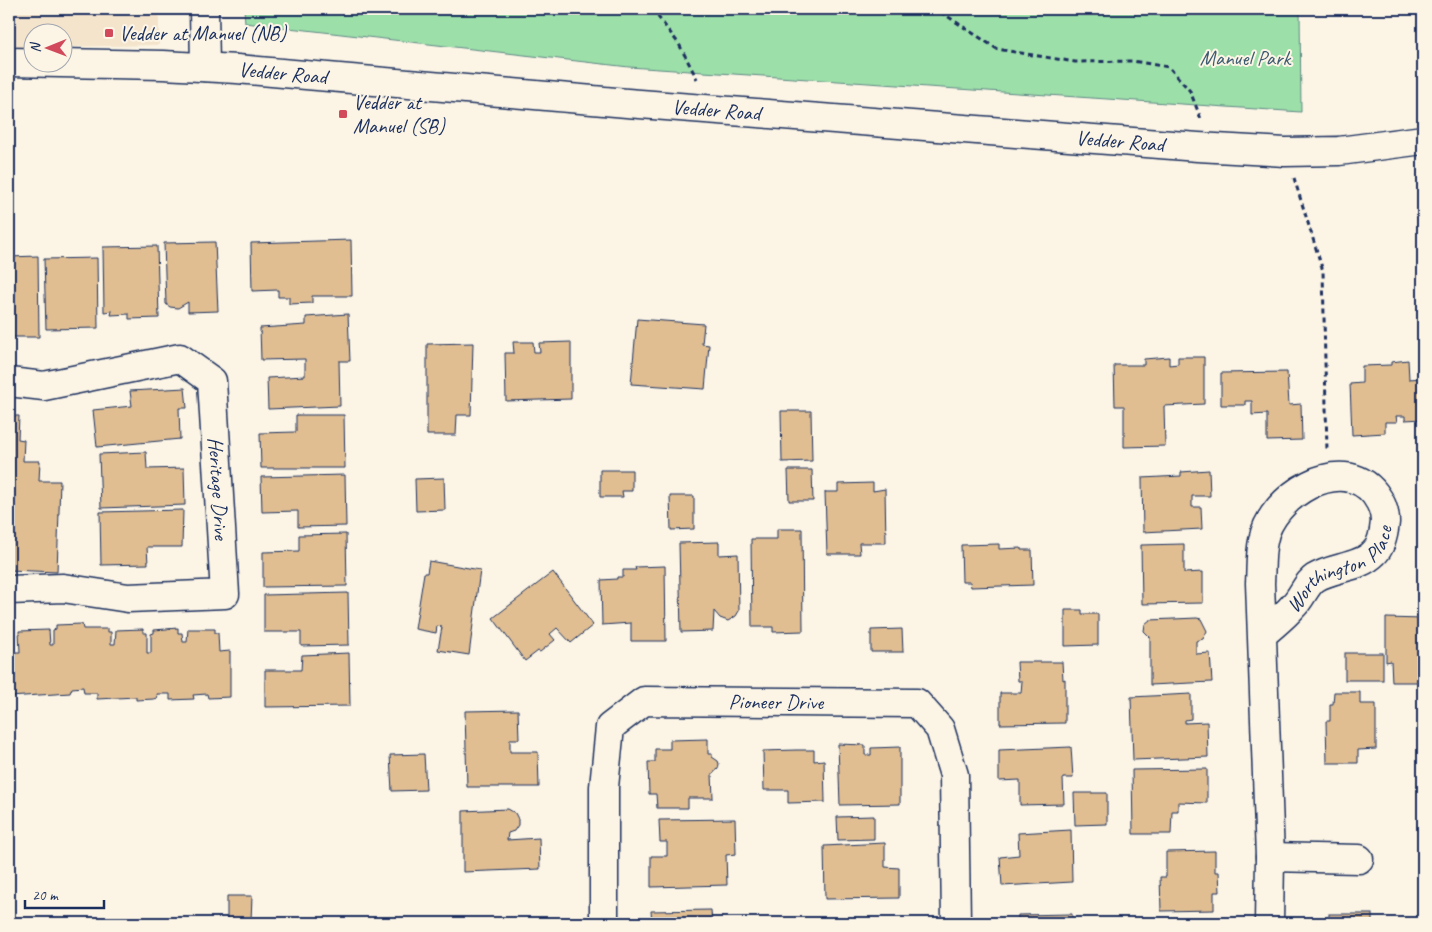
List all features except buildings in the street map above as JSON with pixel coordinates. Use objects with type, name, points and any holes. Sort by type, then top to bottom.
[{"type":"street","points":[[204,9],[205,67]]},
{"type":"street","name":"Vedder Road","points":[[9,62],[205,67],[626,103],[1285,152],[1339,151],[1423,140]]},
{"type":"street","name":"Heritage Drive","points":[[9,382],[44,386],[180,358],[212,381],[225,594],[128,598],[63,588],[9,590]]},
{"type":"street","name":"Worthington Place","points":[[1263,634],[1295,605],[1312,580],[1328,571],[1359,563],[1374,553],[1384,534],[1385,514],[1379,499],[1369,486],[1353,478],[1327,478],[1302,488],[1286,500],[1273,514],[1263,540],[1260,583],[1270,857],[1269,923]]},
{"type":"street","name":"Pioneer Drive","points":[[604,923],[604,787],[610,726],[644,701],[654,701],[917,703],[940,729],[954,775],[956,923]]},
{"type":"street","points":[[1270,857],[1359,859]]},
{"type":"path","points":[[652,9],[679,44],[697,79]]},
{"type":"path","points":[[932,9],[944,14],[997,49],[1075,62],[1132,61],[1169,67],[1190,91],[1201,119]]},
{"type":"path","points":[[1285,152],[1323,271],[1327,478]]},
{"type":"shaded area","points":[[9,9],[159,9],[159,45],[72,47],[72,22],[22,22],[22,47],[9,47]]},
{"type":"green space","name":"Manuel Park","points":[[244,9],[1300,9],[1301,112],[629,67],[245,23]]},
{"type":"place","name":"Vedder at Manuel (NB)","points":[[109,33]]},
{"type":"place","name":"Vedder at Manuel (SB)","points":[[343,114]]}]
